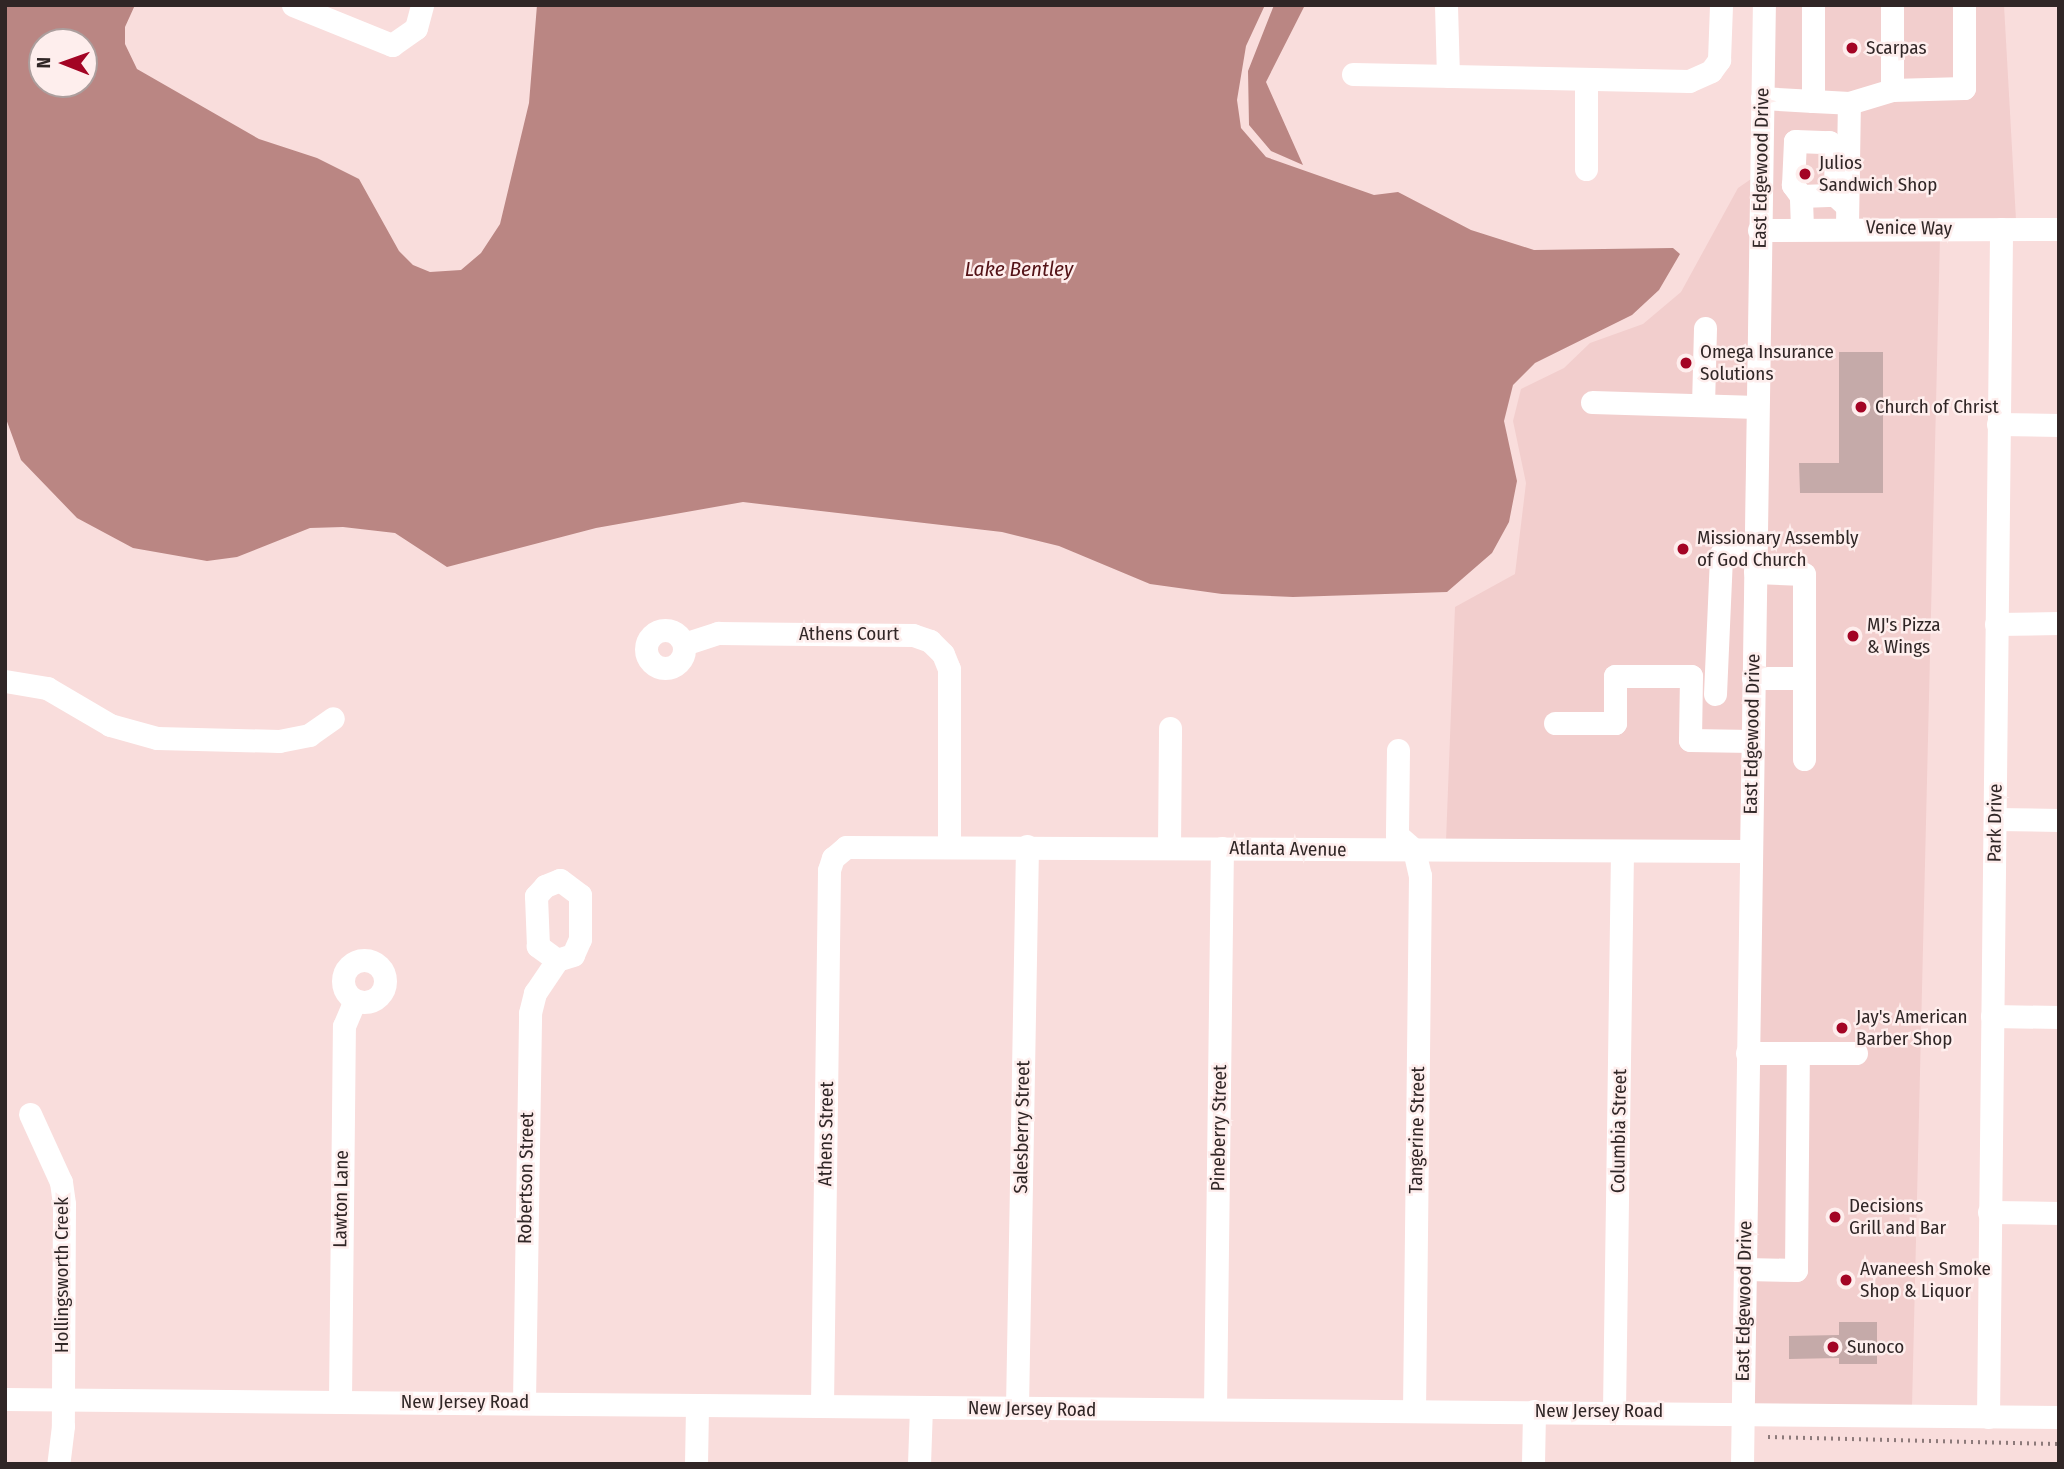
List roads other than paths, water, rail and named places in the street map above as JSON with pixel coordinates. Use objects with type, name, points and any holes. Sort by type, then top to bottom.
[{"type":"street","points":[[293,5],[392,46],[416,28],[422,5]]},
{"type":"street","points":[[1446,5],[1448,76]]},
{"type":"street","points":[[1353,74],[1689,81],[1711,71],[1719,60],[1721,5]]},
{"type":"street","name":"East Edgewood Drive","points":[[1742,1464],[1764,5]]},
{"type":"street","points":[[1813,5],[1813,101]]},
{"type":"street","points":[[1892,5],[1892,90]]},
{"type":"street","points":[[1762,98],[1849,103],[1892,90],[1964,88],[1964,5]]},
{"type":"street","points":[[1586,79],[1586,169]]},
{"type":"street","points":[[1843,209],[1849,103]]},
{"type":"street","points":[[1761,139],[1829,142],[1836,155],[1843,209]]},
{"type":"street","points":[[1795,141],[1793,185],[1801,196],[1802,228]]},
{"type":"street","points":[[1801,196],[1843,209]]},
{"type":"street","name":"Venice Way","points":[[1759,230],[1802,228],[1843,209],[2001,229],[2059,229]]},
{"type":"street","name":"Park Drive","points":[[1988,1417],[2001,229]]},
{"type":"street","points":[[1703,405],[1705,328]]},
{"type":"street","points":[[1592,402],[1757,407]]},
{"type":"street","points":[[1998,424],[2059,425]]},
{"type":"street","points":[[1715,694],[1716,600],[1721,554],[1804,574],[1804,760]]},
{"type":"street","points":[[1716,600],[1754,601]]},
{"type":"street","points":[[1996,624],[2059,623]]},
{"type":"street","name":"Athens Court","points":[[684,644],[718,633],[913,635],[930,641],[943,654],[949,670],[949,844]]},
{"type":"street","points":[[1715,664],[1753,679]]},
{"type":"street","points":[[1555,723],[1615,723],[1615,676],[1691,676],[1690,740],[1752,741]]},
{"type":"street","points":[[1690,693],[1715,694],[1753,679],[1804,678]]},
{"type":"street","points":[[5,681],[47,688],[110,725],[157,738],[279,741],[309,735],[333,719]]},
{"type":"street","points":[[1169,848],[1170,728]]},
{"type":"street","points":[[1398,750],[1397,835],[1414,850]]},
{"type":"street","points":[[1995,819],[2059,820]]},
{"type":"street","name":"Atlanta Avenue","points":[[832,862],[846,847],[949,844],[1622,852],[1750,850]]},
{"type":"street","name":"Salesberry Street","points":[[1017,1408],[1027,846]]},
{"type":"street","name":"Pineberry Street","points":[[1215,1409],[1222,848]]},
{"type":"street","name":"Tangerine Street","points":[[1414,850],[1420,875],[1415,1410]]},
{"type":"street","name":"Columbia Street","points":[[1614,1410],[1622,852]]},
{"type":"street","name":"Athens Street","points":[[822,1406],[832,862]]},
{"type":"street","name":"Robertson Street","points":[[524,1402],[530,1013],[535,993],[557,960]]},
{"type":"street","name":"Lawton Lane","points":[[340,1401],[344,1026],[355,1000]]},
{"type":"street","points":[[1992,1016],[2059,1017]]},
{"type":"street","points":[[1745,1269],[1796,1270],[1798,1052]]},
{"type":"street","points":[[1747,1053],[1856,1053]]},
{"type":"street","name":"Hollingsworth Creek","points":[[30,1114],[61,1182],[64,1204],[63,1399],[58,1464]]},
{"type":"street","points":[[1989,1212],[2059,1213]]},
{"type":"street","name":"New Jersey Road","points":[[5,1399],[921,1408],[1614,1410],[2059,1417]]},
{"type":"street","points":[[696,1464],[697,1405]]},
{"type":"street","points":[[919,1464],[921,1408]]},
{"type":"street","points":[[1533,1464],[1534,1410]]},
{"type":"water","name":"Lake Bentley","points":[[5,5],[135,5],[125,27],[125,44],[137,69],[259,139],[317,158],[359,179],[399,251],[413,265],[430,272],[461,270],[481,253],[500,224],[529,103],[537,5],[1265,5],[1246,46],[1237,100],[1241,128],[1266,157],[1374,195],[1398,192],[1471,230],[1534,250],[1673,248],[1680,254],[1659,290],[1632,315],[1535,363],[1513,385],[1504,421],[1517,481],[1509,522],[1492,553],[1447,592],[1293,597],[1222,594],[1150,584],[1059,546],[1002,532],[743,502],[596,528],[447,567],[395,533],[343,527],[310,528],[237,557],[207,561],[133,548],[77,518],[21,460],[5,416]]},
{"type":"water","points":[[1274,5],[1305,5],[1266,82],[1303,165],[1271,151],[1249,125],[1248,71]]},
{"type":"place","name":"Scarpas","points":[[1852,48]]},
{"type":"place","name":"Julios Sandwich Shop","points":[[1805,174]]},
{"type":"place","name":"Omega Insurance Solutions","points":[[1686,363]]},
{"type":"place","name":"Church of Christ","points":[[1861,407]]},
{"type":"place","name":"Missionary Assembly of God Church","points":[[1683,549]]},
{"type":"place","name":"MJ's Pizza & Wings","points":[[1853,636]]},
{"type":"place","name":"Jay's American Barber Shop","points":[[1842,1028]]},
{"type":"place","name":"Decisions Grill and Bar","points":[[1835,1217]]},
{"type":"place","name":"Avaneesh Smoke Shop & Liquor","points":[[1846,1280]]},
{"type":"place","name":"Sunoco","points":[[1833,1347]]}]
